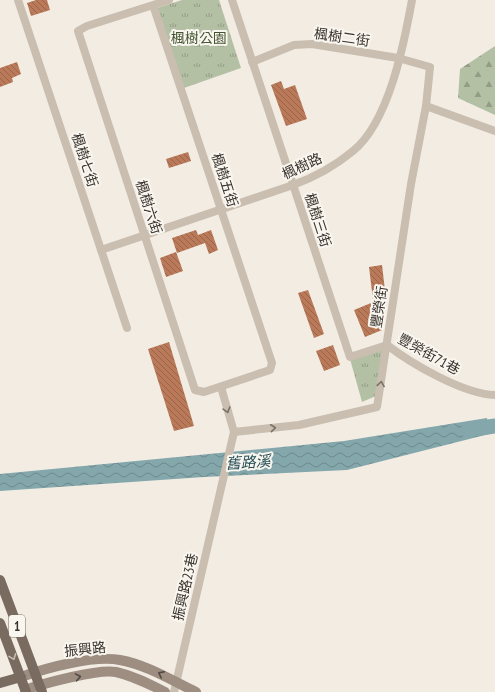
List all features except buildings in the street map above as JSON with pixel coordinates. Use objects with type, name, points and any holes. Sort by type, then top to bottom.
[{"type":"main road","name":"1","points":[[0,580],[41,688]]},
{"type":"main road","name":"1","points":[[0,623],[20,677],[22,691]]},
{"type":"main road","points":[[0,683],[20,677]]},
{"type":"street","name":"楓樹七街","points":[[18,0],[127,328]]},
{"type":"street","points":[[153,5],[169,0]]},
{"type":"street","name":"楓樹三街","points":[[232,0],[350,356]]},
{"type":"street","name":"楓樹路","points":[[101,250],[293,185],[315,176],[331,167],[354,150],[368,134],[378,119],[387,98],[412,0]]},
{"type":"street","name":"楓樹六街","points":[[153,5],[87,26],[78,31],[195,390],[204,392],[221,387]]},
{"type":"street","name":"楓樹五街","points":[[153,5],[272,363],[270,370],[221,387]]},
{"type":"street","name":"楓樹二街","points":[[252,62],[294,45],[312,44],[398,58],[430,67]]},
{"type":"street","name":"豐榮街","points":[[234,432],[299,425],[377,407],[411,184],[426,106],[430,67]]},
{"type":"street","points":[[426,106],[495,131]]},
{"type":"street","name":"豐榮街71巷","points":[[350,356],[386,345],[410,362],[460,386],[488,395],[495,395]]},
{"type":"street","points":[[221,387],[234,432]]},
{"type":"street","name":"振興路23巷","points":[[176,687],[234,432]]},
{"type":"street","name":"振興路","points":[[20,677],[61,665],[107,659],[119,660],[148,668],[176,687],[196,692]]},
{"type":"street","name":"振興路","points":[[22,691],[108,672],[139,678],[165,692]]},
{"type":"green space","name":"楓樹公園","points":[[182,0],[219,0],[241,68],[184,88],[157,8]]},
{"type":"green space","points":[[495,46],[495,115],[458,98],[460,69]]},
{"type":"green space","points":[[386,348],[376,396],[362,402],[350,359]]},
{"type":"water","points":[[487,418],[489,434],[347,470],[204,477],[0,491],[0,474],[344,441]]},
{"type":"waterway","name":"舊路溪","points":[[468,430],[495,426]]}]
